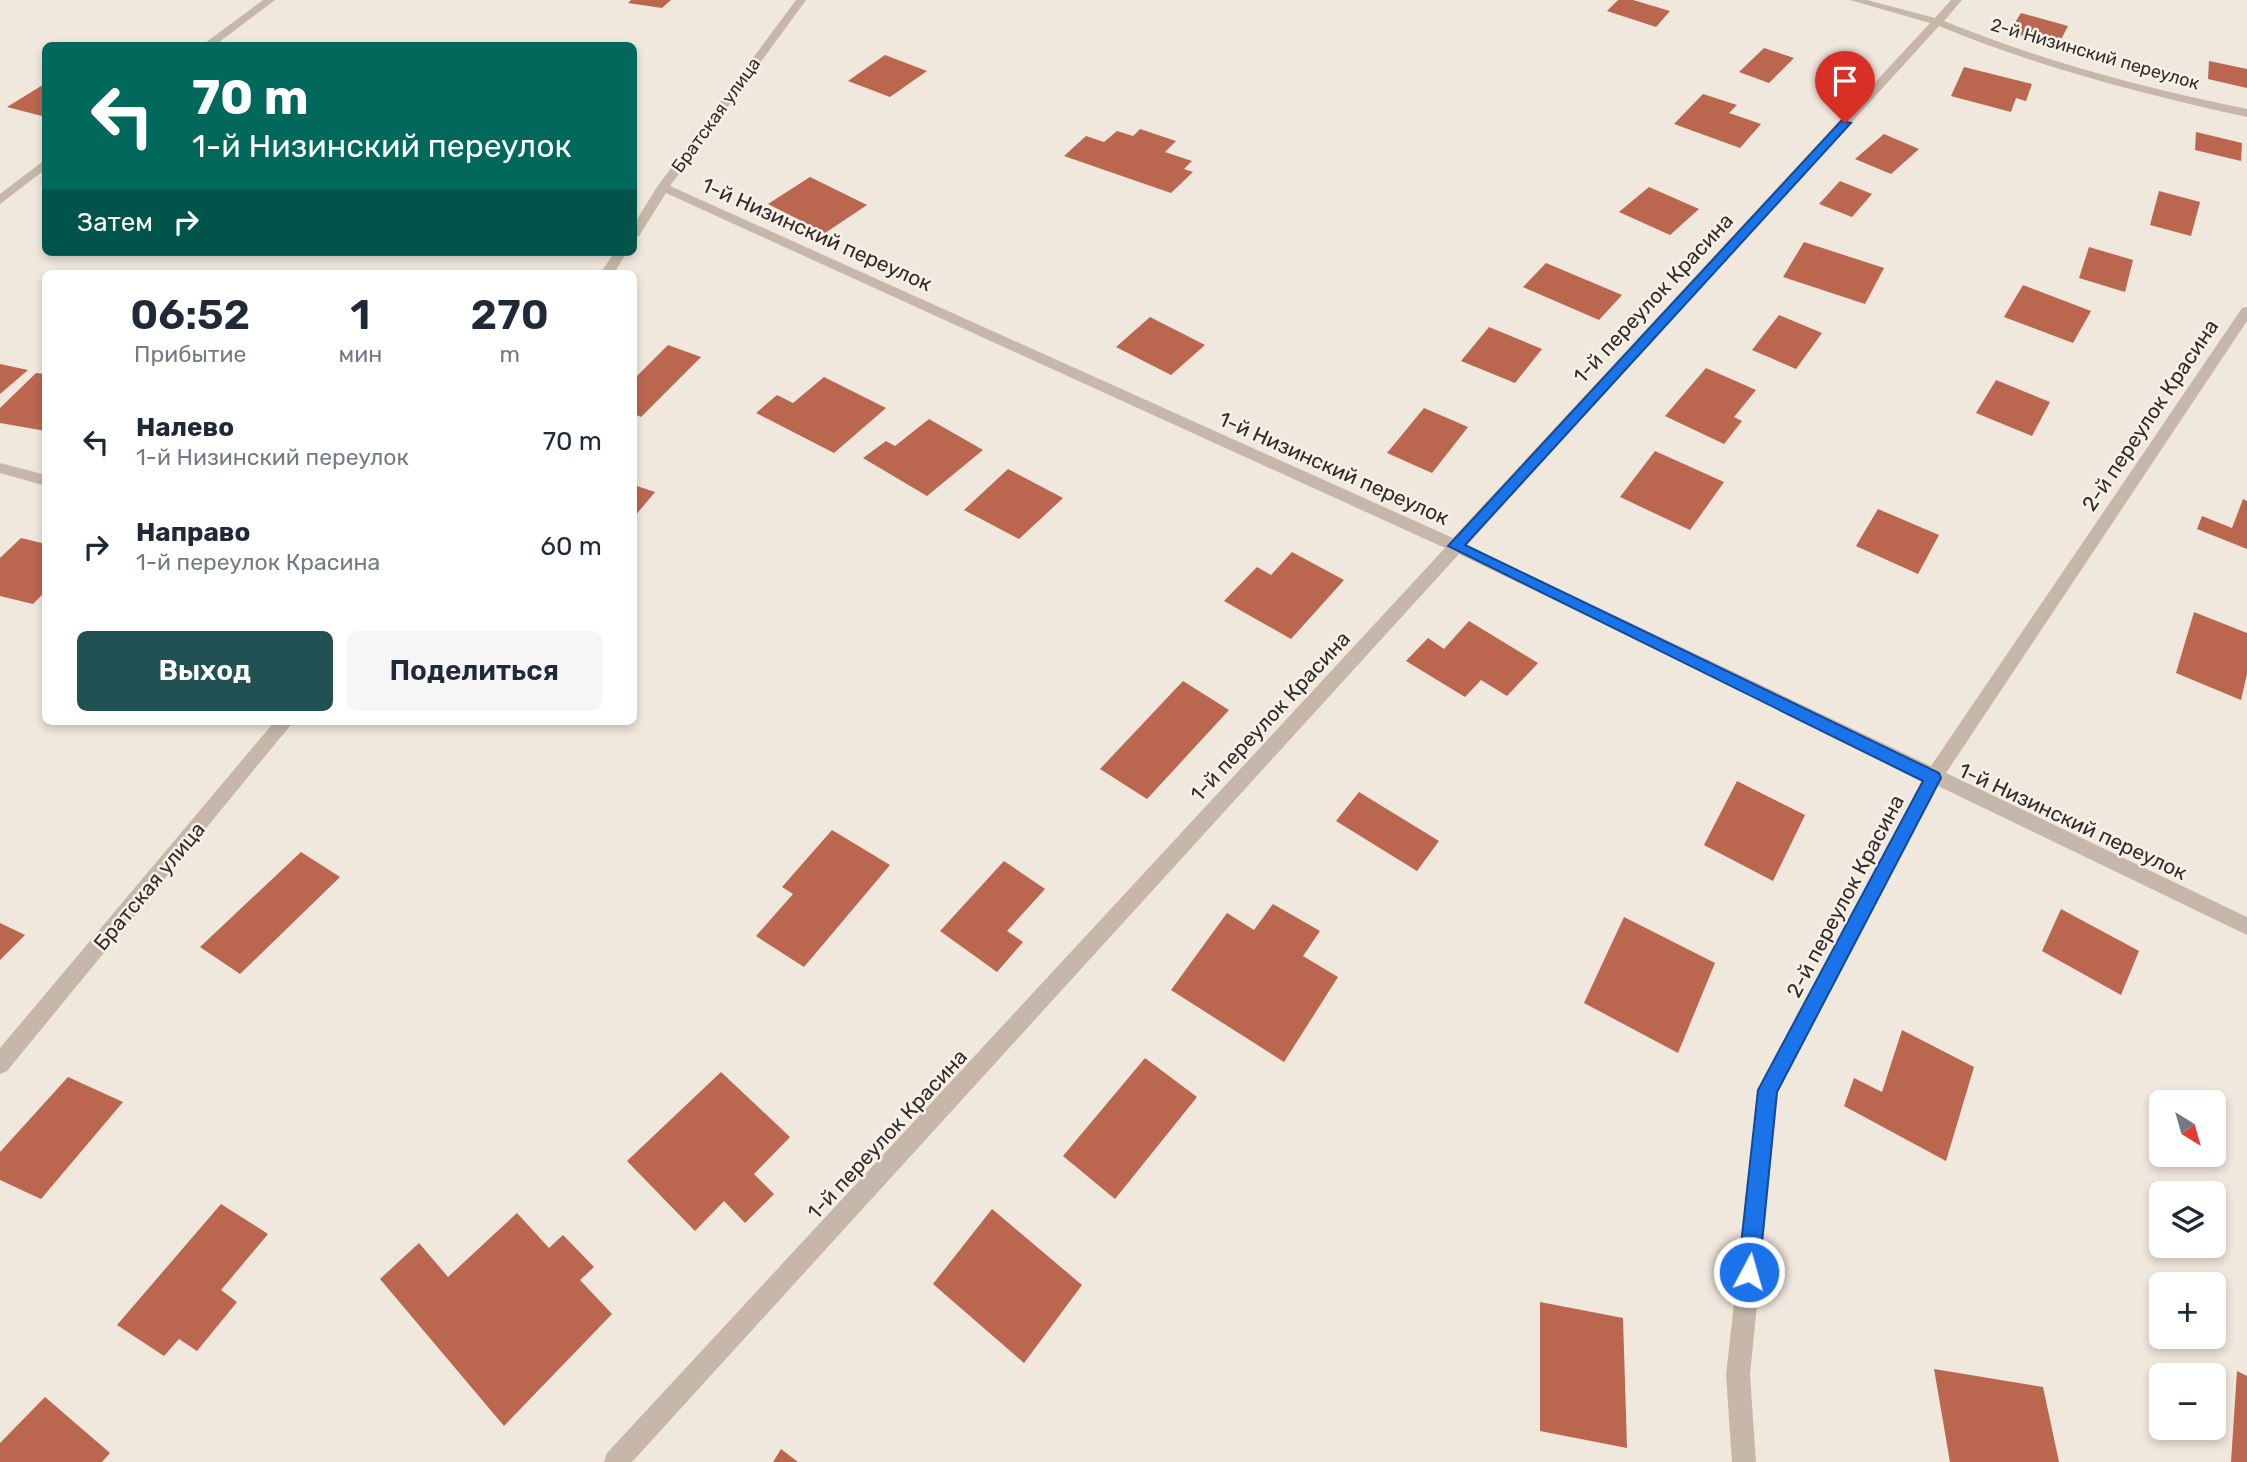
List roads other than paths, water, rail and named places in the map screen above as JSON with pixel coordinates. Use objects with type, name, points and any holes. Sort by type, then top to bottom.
[{"type":"street","points":[[212,42],[270,0]]},
{"type":"street","name":"Братская улица","points":[[637,223],[801,0]]},
{"type":"street","name":"2-й Низинский переулок","points":[[1855,0],[1938,22],[2008,51],[2172,97],[2247,113]]},
{"type":"street","name":"1-й переулок Красина","points":[[616,1462],[1956,0]]},
{"type":"street","points":[[0,200],[42,166]]},
{"type":"street","name":"1-й Низинский переулок","points":[[663,187],[1456,546],[1933,778],[2247,926]]},
{"type":"street","name":"2-й переулок Красина","points":[[1744,1462],[1738,1375],[1768,1090],[1933,778],[2247,311]]},
{"type":"street","points":[[0,468],[42,480]]},
{"type":"street","name":"Братская улица","points":[[4,1055],[282,725]]}]
